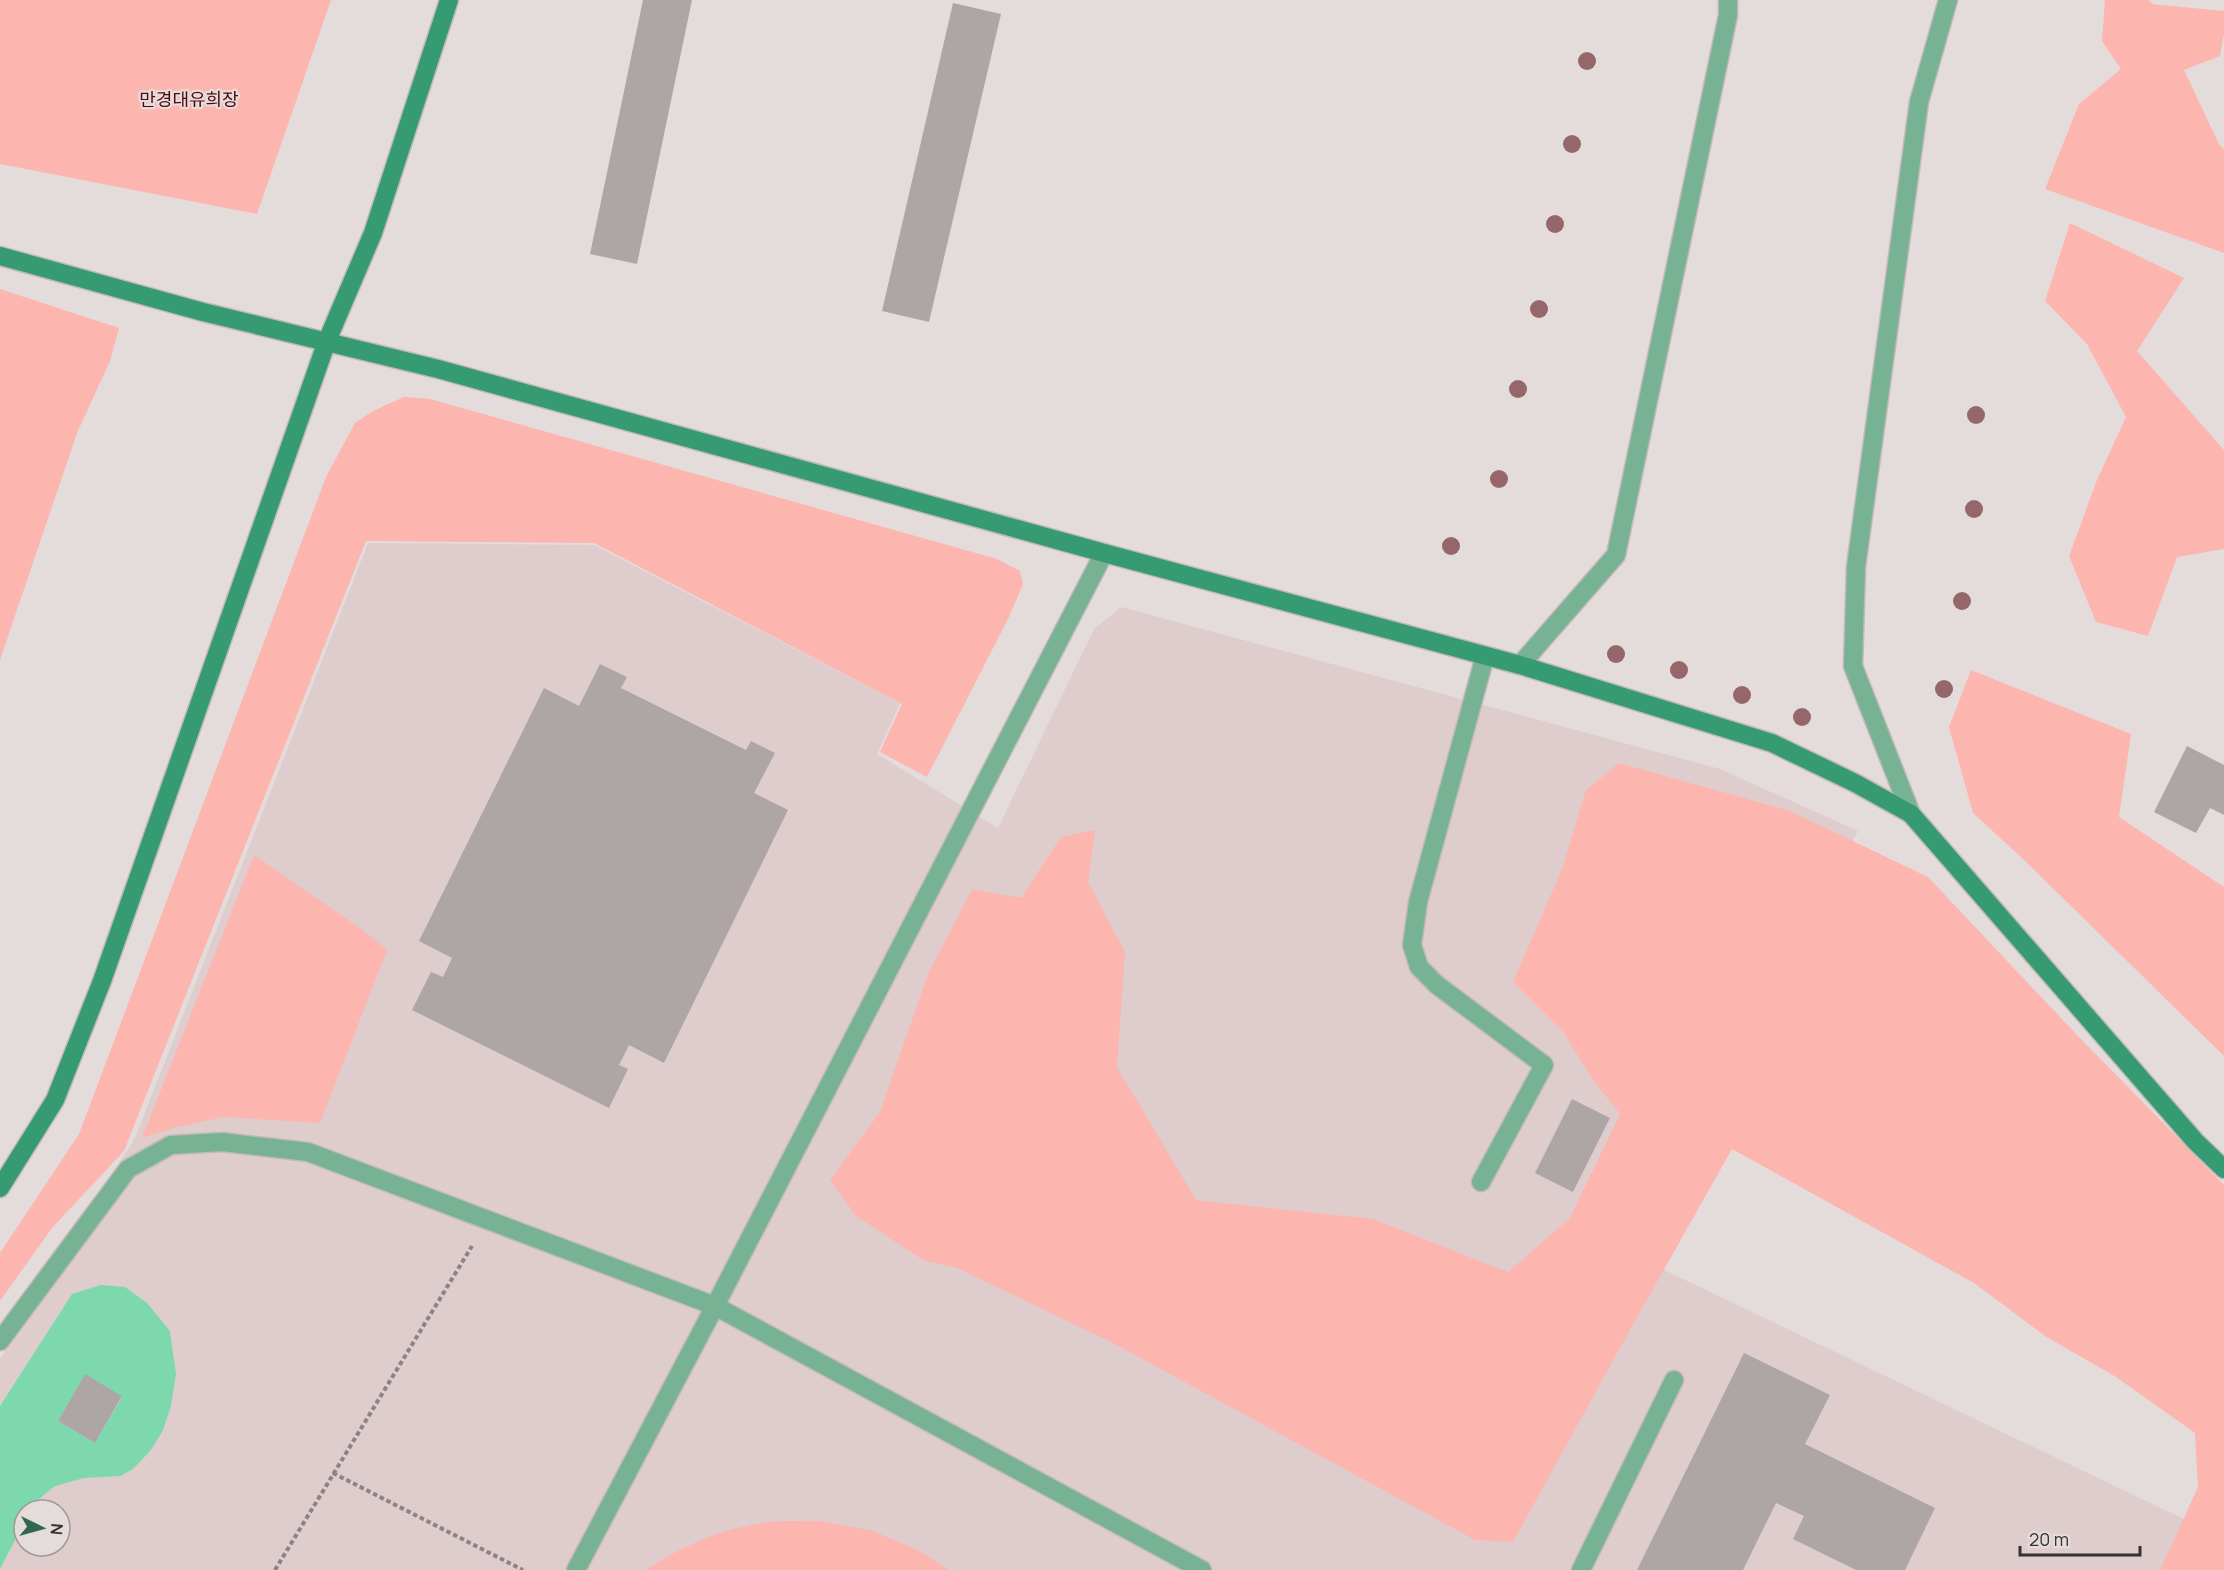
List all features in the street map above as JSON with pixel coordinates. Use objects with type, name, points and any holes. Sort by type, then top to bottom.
[{"type":"main road","points":[[0,1188],[55,1100],[102,981],[327,341],[373,233],[449,0]]},
{"type":"main road","points":[[0,256],[202,312],[438,369],[1520,665],[1772,743],[1855,783],[1911,814],[2195,1141],[2224,1169]]},
{"type":"lane","points":[[1520,665],[1616,555],[1728,15],[1728,0]]},
{"type":"lane","points":[[1911,814],[1853,666],[1856,567],[1919,102],[1948,0]]},
{"type":"lane","points":[[576,1570],[716,1306],[1104,553]]},
{"type":"lane","points":[[1481,1182],[1544,1065],[1437,985],[1419,968],[1412,945],[1418,902],[1485,656]]},
{"type":"lane","points":[[0,1341],[128,1169],[171,1145],[222,1142],[308,1152],[716,1306],[1202,1570]]},
{"type":"lane","points":[[1581,1570],[1674,1380]]},
{"type":"path","points":[[275,1570],[488,1220]]},
{"type":"path","points":[[333,1473],[523,1570]]},
{"type":"shaded area","points":[[368,543],[594,545],[900,703],[877,754],[998,828],[1094,629],[1121,607],[1720,769],[1858,831],[1633,1255],[2219,1536],[2224,1570],[0,1570],[0,1359],[135,1138]]},
{"type":"shaded area","points":[[101,1285],[125,1287],[147,1303],[170,1331],[176,1374],[171,1406],[163,1430],[151,1450],[133,1469],[120,1476],[84,1478],[55,1486],[40,1498],[12,1498],[12,1546],[0,1569],[0,1406],[72,1294]],"holes":[[[85,1375],[122,1397],[95,1443],[58,1421]]]},
{"type":"green space","name":"만경대유희장","points":[[0,0],[331,0],[257,214],[0,164]]},
{"type":"green space","points":[[2105,0],[2149,0],[2152,4],[2224,11],[2224,34],[2220,56],[2184,70],[2219,144],[2224,149],[2224,253],[2045,189],[2079,104],[2121,69],[2102,41]]},
{"type":"green space","points":[[2070,223],[2184,278],[2137,351],[2224,450],[2224,549],[2177,557],[2148,636],[2096,622],[2069,556],[2097,480],[2126,417],[2087,344],[2045,301]]},
{"type":"green space","points":[[0,289],[119,328],[110,361],[77,433],[0,660]]},
{"type":"green space","points":[[404,397],[430,399],[997,559],[1020,571],[1023,584],[1008,619],[927,777],[880,752],[902,704],[594,543],[366,541],[124,1151],[52,1228],[0,1301],[0,1253],[79,1134],[326,477],[355,423],[373,411]]},
{"type":"green space","points":[[1971,670],[2131,734],[2119,817],[2224,887],[2224,1056],[1973,813],[1949,727]]},
{"type":"green space","points":[[1619,763],[1790,811],[1928,877],[2077,1035],[2224,1185],[2224,1570],[2160,1570],[2198,1487],[2195,1433],[2116,1377],[2045,1336],[1974,1283],[1732,1149],[1513,1542],[1475,1540],[1113,1343],[957,1268],[923,1260],[856,1216],[830,1180],[880,1112],[928,974],[972,889],[1021,898],[1061,837],[1095,830],[1088,882],[1125,952],[1117,1067],[1196,1200],[1373,1219],[1508,1272],[1570,1218],[1620,1114],[1594,1081],[1563,1032],[1513,982],[1562,869],[1586,790]]},
{"type":"green space","points":[[254,855],[364,931],[387,950],[320,1123],[224,1117],[177,1127],[142,1138]]},
{"type":"green space","points":[[774,1521],[820,1521],[870,1530],[918,1550],[949,1570],[646,1570],[689,1545],[719,1533]]},
{"type":"building","points":[[643,0],[692,0],[637,264],[590,254]]},
{"type":"building","points":[[953,3],[1001,14],[929,322],[882,311]]},
{"type":"building","points":[[600,664],[627,677],[621,688],[746,750],[751,741],[775,753],[754,793],[788,810],[664,1063],[629,1045],[619,1065],[628,1069],[609,1108],[412,1010],[431,972],[443,977],[452,958],[419,941],[544,688],[579,706]]},
{"type":"building","points":[[2187,746],[2224,765],[2224,815],[2210,808],[2196,833],[2154,812]]},
{"type":"building","points":[[1572,1099],[1610,1118],[1573,1192],[1535,1173]]},
{"type":"building","points":[[1744,1353],[1830,1395],[1805,1444],[1935,1508],[1905,1570],[1856,1570],[1793,1539],[1804,1516],[1776,1503],[1743,1570],[1637,1570]]},
{"type":"building","points":[[85,1374],[122,1396],[95,1443],[58,1421]]}]
